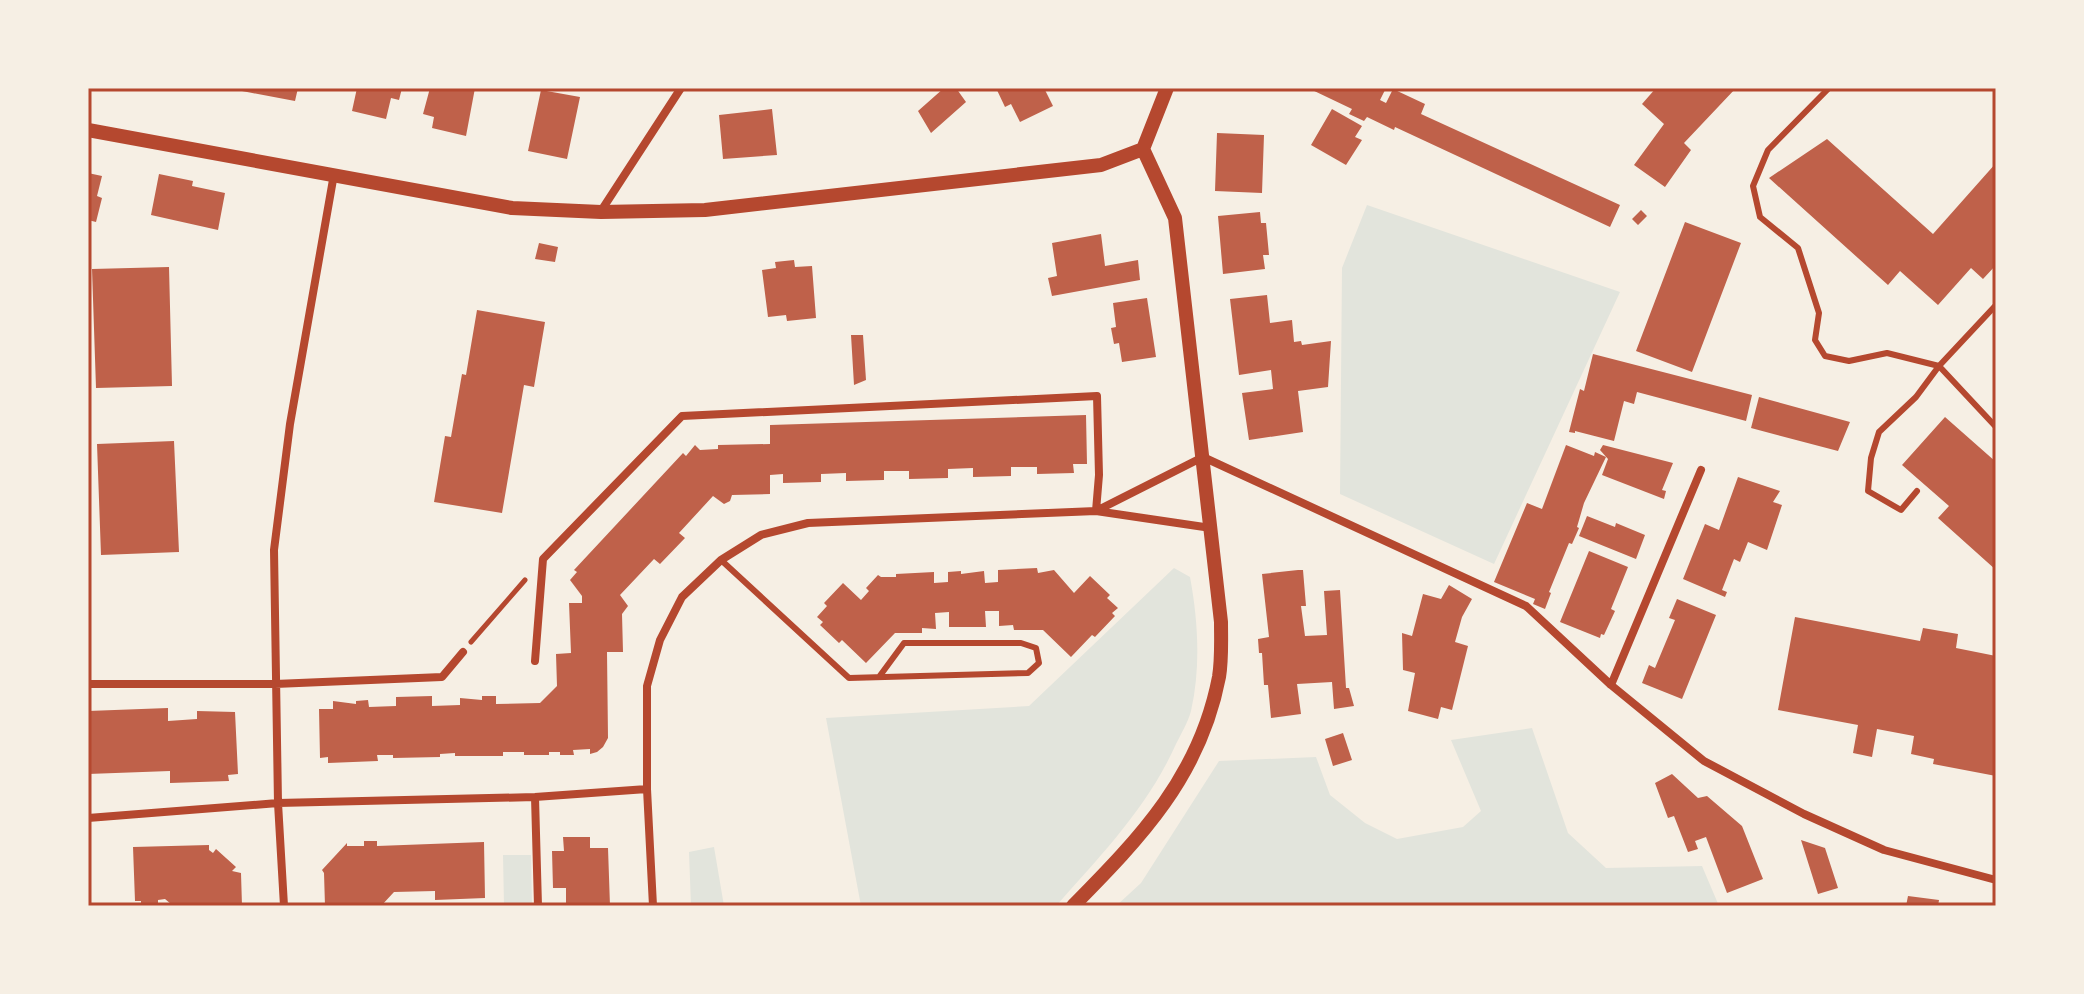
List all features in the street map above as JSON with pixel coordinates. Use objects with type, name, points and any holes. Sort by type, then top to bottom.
[{"type":"street","points":[[601,212],[681,88]]},
{"type":"street","points":[[1073,906],[1135,843],[1184,775],[1201,738],[1220,674],[1221,622],[1175,218],[1143,149],[1167,88]]},
{"type":"street","points":[[88,130],[512,208],[601,212],[705,210],[1101,165],[1143,149]]},
{"type":"street","points":[[284,906],[278,803],[274,550],[290,424],[334,174]]},
{"type":"street","points":[[535,661],[543,559],[682,416],[1097,396],[1099,475],[1096,511]]},
{"type":"street","points":[[1096,511],[1203,457]]},
{"type":"street","points":[[1203,457],[1526,606],[1611,685],[1704,761],[1804,814],[1884,850],[1996,880]]},
{"type":"street","points":[[1611,685],[1701,470]]},
{"type":"street","points":[[653,906],[647,789],[647,686],[660,640],[682,597],[721,560],[761,535],[808,523],[1096,511],[1211,528]]},
{"type":"street","points":[[88,684],[275,684],[442,677],[463,652]]},
{"type":"street","points":[[88,818],[278,803],[535,797],[647,789]]},
{"type":"street","points":[[535,797],[538,906]]},
{"type":"lane","points":[[1829,88],[1768,150],[1753,186],[1760,217],[1798,248],[1819,313],[1815,340],[1825,356],[1849,361],[1887,353],[1939,366],[1996,427]]},
{"type":"lane","points":[[1917,491],[1901,510],[1868,491],[1871,458],[1879,432],[1916,397],[1939,366],[1996,305]]},
{"type":"lane","points":[[721,560],[849,678],[1028,673],[1039,663],[1036,648],[1021,643],[904,643],[879,677]]},
{"type":"path","points":[[463,652],[543,559]]},
{"type":"shaded area","points":[[1367,205],[1620,292],[1494,564],[1340,494],[1342,268]]},
{"type":"shaded area","points":[[1174,568],[1190,577],[1195,610],[1197,661],[1190,715],[1165,767],[1138,809],[1056,906],[861,906],[826,718],[1029,706]]},
{"type":"shaded area","points":[[1532,728],[1568,833],[1606,868],[1702,866],[1719,906],[1116,906],[1141,883],[1219,761],[1316,757],[1330,795],[1365,823],[1397,839],[1463,827],[1481,811],[1451,740]]},
{"type":"shaded area","points":[[714,847],[724,906],[691,906],[689,852]]},
{"type":"shaded area","points":[[503,855],[531,855],[532,906],[504,906]]},
{"type":"building","points":[[243,88],[298,88],[295,101],[242,91]]},
{"type":"building","points":[[357,88],[402,88],[399,100],[391,98],[386,119],[352,111]]},
{"type":"building","points":[[430,88],[475,88],[466,136],[432,128],[434,117],[423,114]]},
{"type":"building","points":[[944,88],[956,88],[966,102],[931,133],[918,111]]},
{"type":"building","points":[[996,88],[1044,88],[1053,106],[1020,122],[1011,104],[1005,107]]},
{"type":"building","points":[[1308,88],[1381,88],[1385,90],[1380,100],[1386,103],[1393,89],[1425,104],[1421,114],[1620,205],[1610,227],[1395,127],[1394,130],[1367,117],[1364,121],[1349,114],[1352,109]]},
{"type":"building","points":[[1656,88],[1736,88],[1684,143],[1691,150],[1665,187],[1634,165],[1664,124],[1642,104]]},
{"type":"building","points":[[541,90],[580,97],[567,159],[528,151]]},
{"type":"building","points":[[772,109],[777,155],[723,159],[719,115]]},
{"type":"building","points":[[1332,109],[1362,126],[1355,137],[1362,140],[1346,165],[1311,145]]},
{"type":"building","points":[[1217,133],[1264,135],[1262,193],[1215,191]]},
{"type":"building","points":[[1827,139],[1933,234],[1996,163],[1996,265],[1983,279],[1971,268],[1938,305],[1900,271],[1888,285],[1769,178]]},
{"type":"building","points":[[88,173],[102,176],[97,196],[102,198],[96,222],[88,220]]},
{"type":"building","points":[[159,174],[193,181],[192,186],[225,193],[218,230],[151,215]]},
{"type":"building","points":[[1641,210],[1647,216],[1638,225],[1632,219]]},
{"type":"building","points":[[1260,212],[1261,223],[1266,223],[1269,255],[1263,255],[1265,269],[1223,274],[1218,216]]},
{"type":"building","points":[[1685,222],[1741,243],[1692,372],[1636,351]]},
{"type":"building","points":[[1101,234],[1105,266],[1138,260],[1140,280],[1052,296],[1048,278],[1057,276],[1052,243]]},
{"type":"building","points":[[539,243],[558,247],[555,262],[535,259]]},
{"type":"building","points":[[794,260],[795,267],[812,266],[816,318],[787,321],[786,315],[768,317],[762,270],[776,268],[775,262]]},
{"type":"building","points":[[169,267],[172,386],[96,388],[92,269]]},
{"type":"building","points":[[1267,295],[1270,323],[1292,320],[1294,342],[1301,341],[1302,345],[1331,341],[1328,387],[1298,391],[1303,432],[1249,440],[1242,393],[1273,389],[1271,370],[1239,375],[1230,299]]},
{"type":"building","points":[[1147,298],[1156,357],[1122,362],[1119,343],[1114,344],[1111,328],[1116,327],[1113,303]]},
{"type":"building","points":[[477,310],[545,322],[534,387],[524,385],[502,513],[434,502],[445,436],[451,437]]},
{"type":"building","points":[[851,335],[863,335],[866,380],[854,385]]},
{"type":"building","points":[[1593,354],[1752,395],[1746,421],[1637,392],[1634,404],[1624,401],[1614,441],[1569,432]]},
{"type":"building","points":[[1759,397],[1850,422],[1838,451],[1751,428]]},
{"type":"building","points":[[1086,415],[1087,464],[1073,464],[1074,473],[1037,474],[1037,467],[1011,467],[1011,476],[973,477],[973,468],[948,469],[948,478],[909,479],[909,471],[884,471],[884,480],[846,481],[846,473],[821,474],[821,482],[783,483],[783,474],[770,475],[770,494],[732,495],[730,501],[724,504],[713,496],[679,533],[685,538],[660,564],[654,559],[620,595],[628,606],[622,614],[623,652],[607,652],[608,738],[597,752],[590,754],[590,749],[573,750],[574,755],[560,755],[560,752],[524,755],[524,752],[503,752],[503,756],[455,756],[455,753],[440,754],[440,757],[393,758],[393,755],[377,755],[378,761],[328,763],[328,757],[320,758],[319,709],[333,709],[333,701],[356,704],[356,701],[368,700],[369,707],[396,706],[396,697],[432,696],[432,706],[460,705],[460,698],[482,700],[482,696],[496,696],[496,704],[540,703],[557,686],[556,654],[571,653],[569,603],[582,603],[582,596],[570,580],[577,572],[574,570],[683,453],[686,456],[695,445],[700,450],[718,449],[718,445],[770,444],[770,425]]},
{"type":"building","points":[[1945,417],[1996,462],[1996,570],[1938,518],[1949,506],[1902,465]]},
{"type":"building","points":[[174,441],[179,552],[101,555],[97,444]]},
{"type":"building","points":[[1566,445],[1594,456],[1595,452],[1606,457],[1584,503],[1579,528],[1572,544],[1569,543],[1545,609],[1533,604],[1535,599],[1494,582],[1527,503],[1542,509]]},
{"type":"building","points":[[1603,445],[1673,463],[1662,490],[1666,491],[1664,499],[1602,475],[1608,459],[1600,450]]},
{"type":"building","points":[[1738,477],[1780,491],[1773,502],[1782,505],[1767,550],[1748,542],[1740,562],[1734,559],[1722,590],[1727,592],[1725,597],[1683,579],[1705,524],[1719,530]]},
{"type":"building","points":[[1587,516],[1645,535],[1636,559],[1579,536]]},
{"type":"building","points":[[1589,551],[1628,567],[1611,609],[1615,611],[1600,638],[1560,622]]},
{"type":"building","points":[[1037,568],[1038,573],[1054,570],[1074,593],[1090,576],[1110,595],[1107,598],[1118,608],[1112,613],[1115,616],[1095,637],[1092,635],[1071,657],[1043,630],[1014,630],[1013,625],[999,626],[999,611],[985,611],[986,627],[949,627],[949,612],[935,613],[936,629],[922,628],[922,633],[895,633],[866,663],[842,640],[839,643],[820,625],[823,622],[817,617],[827,606],[824,603],[843,583],[861,600],[869,591],[866,588],[878,575],[896,577],[896,574],[934,572],[934,583],[948,582],[948,572],[984,571],[985,583],[998,582],[998,570]]},
{"type":"building","points":[[1303,570],[1306,606],[1301,606],[1305,636],[1327,635],[1324,591],[1340,590],[1346,688],[1349,688],[1354,706],[1334,709],[1332,682],[1297,684],[1301,714],[1271,718],[1258,639],[1269,637],[1262,574]]},
{"type":"building","points":[[1449,585],[1472,599],[1462,617],[1455,642],[1468,646],[1452,710],[1441,707],[1438,719],[1408,711],[1415,673],[1403,670],[1402,633],[1412,636],[1423,594],[1441,599]]},
{"type":"building","points":[[1677,599],[1716,615],[1682,699],[1642,683],[1649,665],[1655,668],[1675,620],[1669,618]]},
{"type":"building","points":[[1795,617],[1920,641],[1923,628],[1958,634],[1956,648],[1996,656],[1996,776],[1933,764],[1934,759],[1911,754],[1914,736],[1877,729],[1872,757],[1853,753],[1858,725],[1778,710]]},
{"type":"building","points":[[168,708],[168,721],[197,719],[197,711],[235,712],[238,774],[228,775],[229,781],[170,783],[170,771],[88,774],[88,711]]},
{"type":"building","points":[[1343,733],[1352,760],[1333,766],[1325,739]]},
{"type":"building","points":[[1672,774],[1698,798],[1707,796],[1742,826],[1763,879],[1727,893],[1706,837],[1695,841],[1698,849],[1688,852],[1674,816],[1668,818],[1655,783]]},
{"type":"building","points":[[563,837],[590,837],[590,848],[608,848],[610,906],[566,906],[566,888],[553,888],[552,851],[564,851]]},
{"type":"building","points":[[1801,840],[1825,848],[1838,888],[1818,894]]},
{"type":"building","points":[[364,841],[377,841],[377,846],[484,842],[485,898],[435,900],[435,891],[394,892],[381,906],[325,906],[322,870],[347,843],[347,846],[364,846]]},
{"type":"building","points":[[209,845],[209,850],[213,853],[216,849],[236,867],[232,871],[241,873],[242,906],[169,906],[171,904],[165,899],[158,900],[158,903],[141,904],[141,901],[135,901],[133,847]]},
{"type":"building","points":[[1908,896],[1939,900],[1938,906],[1906,906]]}]
